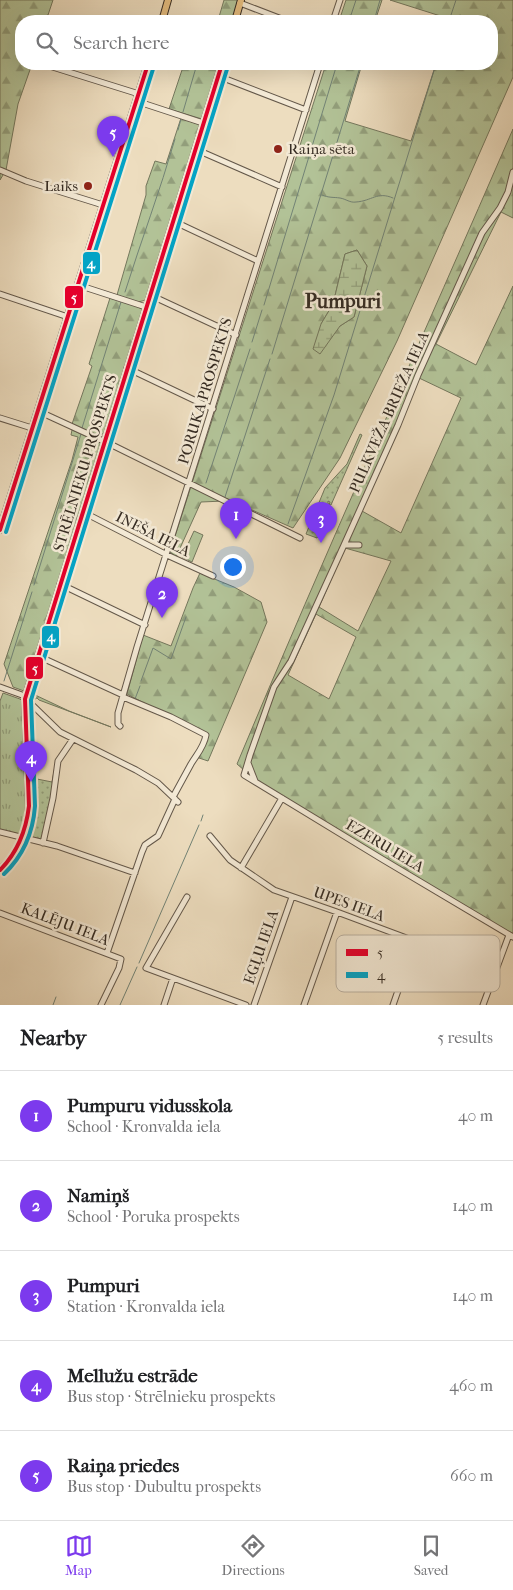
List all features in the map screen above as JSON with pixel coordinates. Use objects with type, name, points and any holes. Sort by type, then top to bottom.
[{"type":"main road","points":[[164,15],[168,0]]},
{"type":"main road","points":[[237,15],[241,2]]},
{"type":"main road","points":[[0,530],[146,70]]},
{"type":"main road","name":"STRĒLNIEKU PROSPEKTS","points":[[0,870],[12,857],[22,838],[28,820],[25,699],[220,70]]},
{"type":"street","points":[[336,15],[340,0]]},
{"type":"street","points":[[241,2],[272,15]]},
{"type":"street","points":[[62,70],[139,94]]},
{"type":"street","name":"PORUKA PROSPEKTS","points":[[120,726],[117,717],[144,625],[318,70]]},
{"type":"street","points":[[218,76],[306,110]]},
{"type":"street","points":[[136,101],[203,123]]},
{"type":"street","points":[[195,149],[282,187]]},
{"type":"street","points":[[0,170],[26,181],[103,205]]},
{"type":"street","name":"PULKVEŽA BRIEŽA IELA","points":[[244,775],[278,678],[291,661],[398,425],[418,375],[482,233],[500,208],[508,192],[513,172]]},
{"type":"street","points":[[173,221],[258,261]]},
{"type":"street","points":[[78,285],[146,307]]},
{"type":"street","points":[[0,294],[68,317]]},
{"type":"street","points":[[150,295],[236,335]]},
{"type":"street","points":[[127,368],[213,409]]},
{"type":"street","points":[[38,411],[104,441],[300,538]]},
{"type":"street","points":[[0,418],[32,428]]},
{"type":"street","name":"INEŠA IELA","points":[[83,512],[167,555],[214,576]]},
{"type":"street","points":[[344,545],[359,545]]},
{"type":"street","points":[[60,584],[144,625]]},
{"type":"street","points":[[38,656],[206,735],[205,742],[192,762],[158,836],[145,846],[107,953]]},
{"type":"street","points":[[0,687],[22,695],[54,728],[136,770],[158,784],[175,799]]},
{"type":"street","points":[[43,843],[53,798],[58,761],[73,739]]},
{"type":"street","points":[[248,763],[255,782]]},
{"type":"street","name":"EZERU IELA","points":[[244,775],[511,936]]},
{"type":"street","points":[[241,868],[282,798]]},
{"type":"street","points":[[0,832],[78,852],[135,873]]},
{"type":"street","name":"UPES IELA","points":[[210,836],[230,860],[274,890],[397,935]]},
{"type":"street","points":[[187,897],[146,968],[246,1005]]},
{"type":"street","name":"EGĻU IELA","points":[[254,1005],[292,897]]},
{"type":"street","points":[[304,1005],[338,912]]},
{"type":"street","name":"KALĒJU IELA","points":[[0,913],[121,959],[119,968],[101,1005]]},
{"type":"street","points":[[500,960],[511,936]]},
{"type":"street","points":[[164,1005],[173,978]]},
{"type":"street","points":[[393,1005],[398,992]]},
{"type":"street","points":[[483,1005],[488,992]]},
{"type":"green space","points":[[0,0],[53,0],[48,15],[15,15],[15,70],[30,70],[18,104],[6,170],[0,180]]},
{"type":"green space","points":[[224,0],[239,0],[234,15],[220,15]]},
{"type":"green space","points":[[346,0],[382,0],[377,15],[341,15]]},
{"type":"green space","points":[[390,0],[513,0],[513,77],[397,341],[340,458],[293,528],[227,499],[224,501],[201,502],[176,557],[170,552],[324,70],[360,70],[345,121],[411,141],[434,70],[498,70],[498,15],[437,15]],"holes":[[[357,250],[367,266],[354,317],[340,326],[321,324],[333,304],[345,254]]]},
{"type":"green space","points":[[182,70],[217,70],[202,119],[169,109]]},
{"type":"green space","points":[[181,118],[200,126],[146,300],[138,302],[117,295],[146,195],[146,186],[155,161],[166,164]]},
{"type":"green space","points":[[513,129],[513,218],[501,212],[436,344],[476,365],[513,286],[513,933],[502,929],[260,784],[237,764],[339,525]],"holes":[[[419,378],[461,398],[401,533],[362,511]],[[345,548],[391,561],[358,631],[319,607]],[[316,614],[356,637],[329,699],[288,675]]]},
{"type":"green space","points":[[357,250],[367,266],[354,317],[340,326],[320,354],[313,349],[321,324],[333,304],[345,254]]},
{"type":"green space","points":[[110,298],[137,306],[143,310],[105,433],[97,436],[72,424],[92,366],[89,364]]},
{"type":"green space","points":[[72,430],[100,442],[101,445],[24,691],[13,687],[4,664],[72,460],[78,437],[71,435]]},
{"type":"green space","points":[[360,434],[362,435],[331,505],[329,505],[330,507],[317,538],[306,534],[325,488],[347,464]]},
{"type":"green space","points":[[194,531],[203,535],[192,562],[182,557]]},
{"type":"green space","points":[[200,573],[234,587],[261,602],[267,622],[208,761],[196,757],[205,735],[127,694],[143,635],[171,646]]},
{"type":"green space","points":[[36,680],[33,694],[69,711],[111,727],[39,700],[37,698],[32,700],[35,699],[33,703],[29,701]]},
{"type":"green space","points":[[3,693],[20,699],[23,702],[27,790],[24,823],[20,834],[17,835],[0,831],[0,701]]},
{"type":"green space","points":[[56,761],[43,838],[40,840],[27,837],[32,812],[32,778],[52,782]]},
{"type":"waterway","points":[[351,15],[356,0]]},
{"type":"waterway","points":[[376,15],[380,0]]},
{"type":"waterway","points":[[451,15],[456,0]]},
{"type":"waterway","points":[[183,112],[195,70]]},
{"type":"waterway","points":[[264,305],[335,70]]},
{"type":"waterway","points":[[272,354],[359,70]]},
{"type":"waterway","points":[[288,524],[334,395],[434,70]]},
{"type":"waterway","points":[[178,130],[181,119]]},
{"type":"waterway","points":[[125,292],[175,139]]},
{"type":"waterway","points":[[322,195],[354,202],[378,196],[393,198]]},
{"type":"waterway","points":[[82,428],[121,302]]},
{"type":"waterway","points":[[252,342],[262,310]]},
{"type":"waterway","points":[[206,483],[250,349]]},
{"type":"waterway","points":[[225,497],[270,359]]},
{"type":"waterway","points":[[34,585],[81,434]]},
{"type":"waterway","points":[[4,681],[32,592]]},
{"type":"waterway","points":[[141,681],[153,648],[171,659],[186,617]]},
{"type":"waterway","points":[[135,699],[140,686]]},
{"type":"waterway","points":[[201,821],[203,815]]},
{"type":"waterway","points":[[139,963],[199,825]]},
{"type":"waterway","points":[[120,1005],[137,967]]},
{"type":"waterway","points":[[53,1005],[56,997]]},
{"type":"transit line","name":"5","points":[[0,530],[146,70]]},
{"type":"transit line","name":"4","points":[[6,532],[153,70]]},
{"type":"transit line","name":"5","points":[[0,870],[12,856],[20,841],[26,824],[29,806],[25,699],[220,70]]},
{"type":"transit line","name":"4","points":[[4,874],[22,851],[30,834],[34,816],[31,700],[227,70]]},
{"type":"place","name":"Raiņa sēta","points":[[278,149]]},
{"type":"place","name":"Raiņa priedes","points":[[113,157]]},
{"type":"place","name":"Laiks","points":[[88,186]]},
{"type":"place","name":"Pumpuru vidusskola","points":[[236,539]]},
{"type":"place","name":"Pumpuri","points":[[321,543]]},
{"type":"place","name":"Namiņš","points":[[162,618]]},
{"type":"place","name":"Mellužu estrāde","points":[[31,782]]},
{"type":"district","name":"Pumpuri","points":[[343,301]]}]
